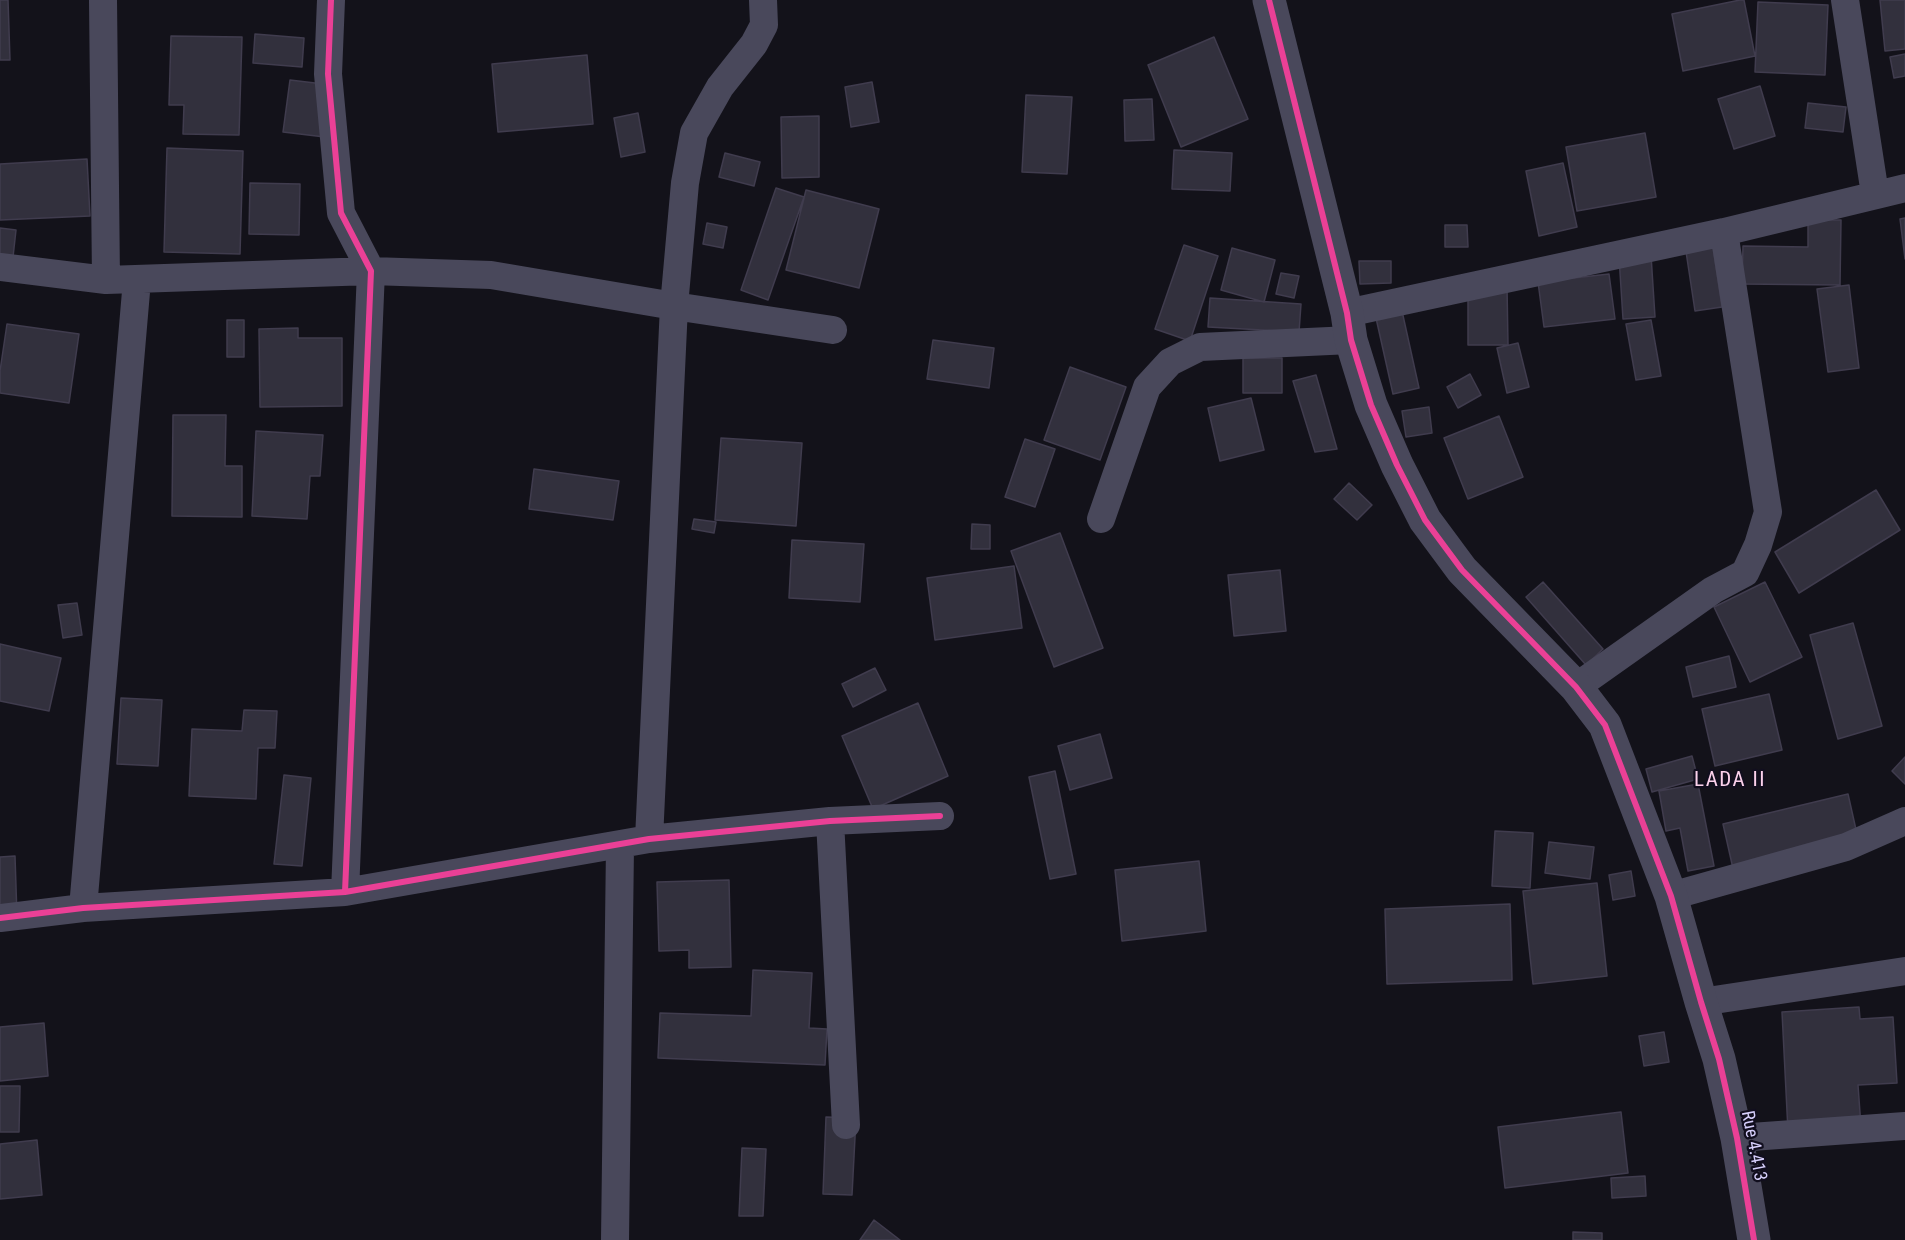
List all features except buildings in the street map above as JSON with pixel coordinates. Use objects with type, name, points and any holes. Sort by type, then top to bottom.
[{"type":"street","points":[[103,0],[106,280]]},
{"type":"street","points":[[331,0],[328,74],[340,213],[371,272],[345,891]]},
{"type":"street","points":[[649,839],[674,306],[685,183],[694,133],[720,87],[753,44],[764,25],[763,0]]},
{"type":"street","name":"Rue 4.413","points":[[1269,0],[1349,326],[1371,405],[1397,465],[1425,520],[1462,570],[1576,687],[1605,725],[1671,896],[1719,1059],[1737,1138],[1754,1240]]},
{"type":"street","points":[[1845,0],[1875,194]]},
{"type":"street","points":[[1101,519],[1147,387],[1170,362],[1200,346],[1349,326],[1905,188]]},
{"type":"street","points":[[1576,687],[1713,590],[1745,573],[1758,545],[1768,512],[1724,232]]},
{"type":"street","points":[[0,267],[106,280],[371,272],[491,275],[833,330]]},
{"type":"street","points":[[83,908],[137,280]]},
{"type":"street","points":[[0,918],[83,908],[345,891],[620,846],[649,839],[830,821],[940,816]]},
{"type":"street","points":[[830,821],[846,1125]]},
{"type":"street","points":[[1671,896],[1846,847],[1905,821]]},
{"type":"street","points":[[615,1240],[620,846]]},
{"type":"street","points":[[1701,1002],[1905,971]]},
{"type":"street","points":[[1737,1138],[1905,1126]]},
{"type":"cycle path","points":[[331,0],[328,74],[341,213],[371,271],[345,892]]},
{"type":"cycle path","points":[[1269,0],[1347,313],[1351,340],[1371,405],[1397,465],[1425,520],[1462,570],[1576,687],[1605,725],[1671,896],[1719,1059],[1737,1138],[1754,1240]]},
{"type":"cycle path","points":[[0,918],[83,908],[345,892],[649,839],[830,821],[940,816]]},
{"type":"district","name":"LADA II","points":[[1730,781]]}]
